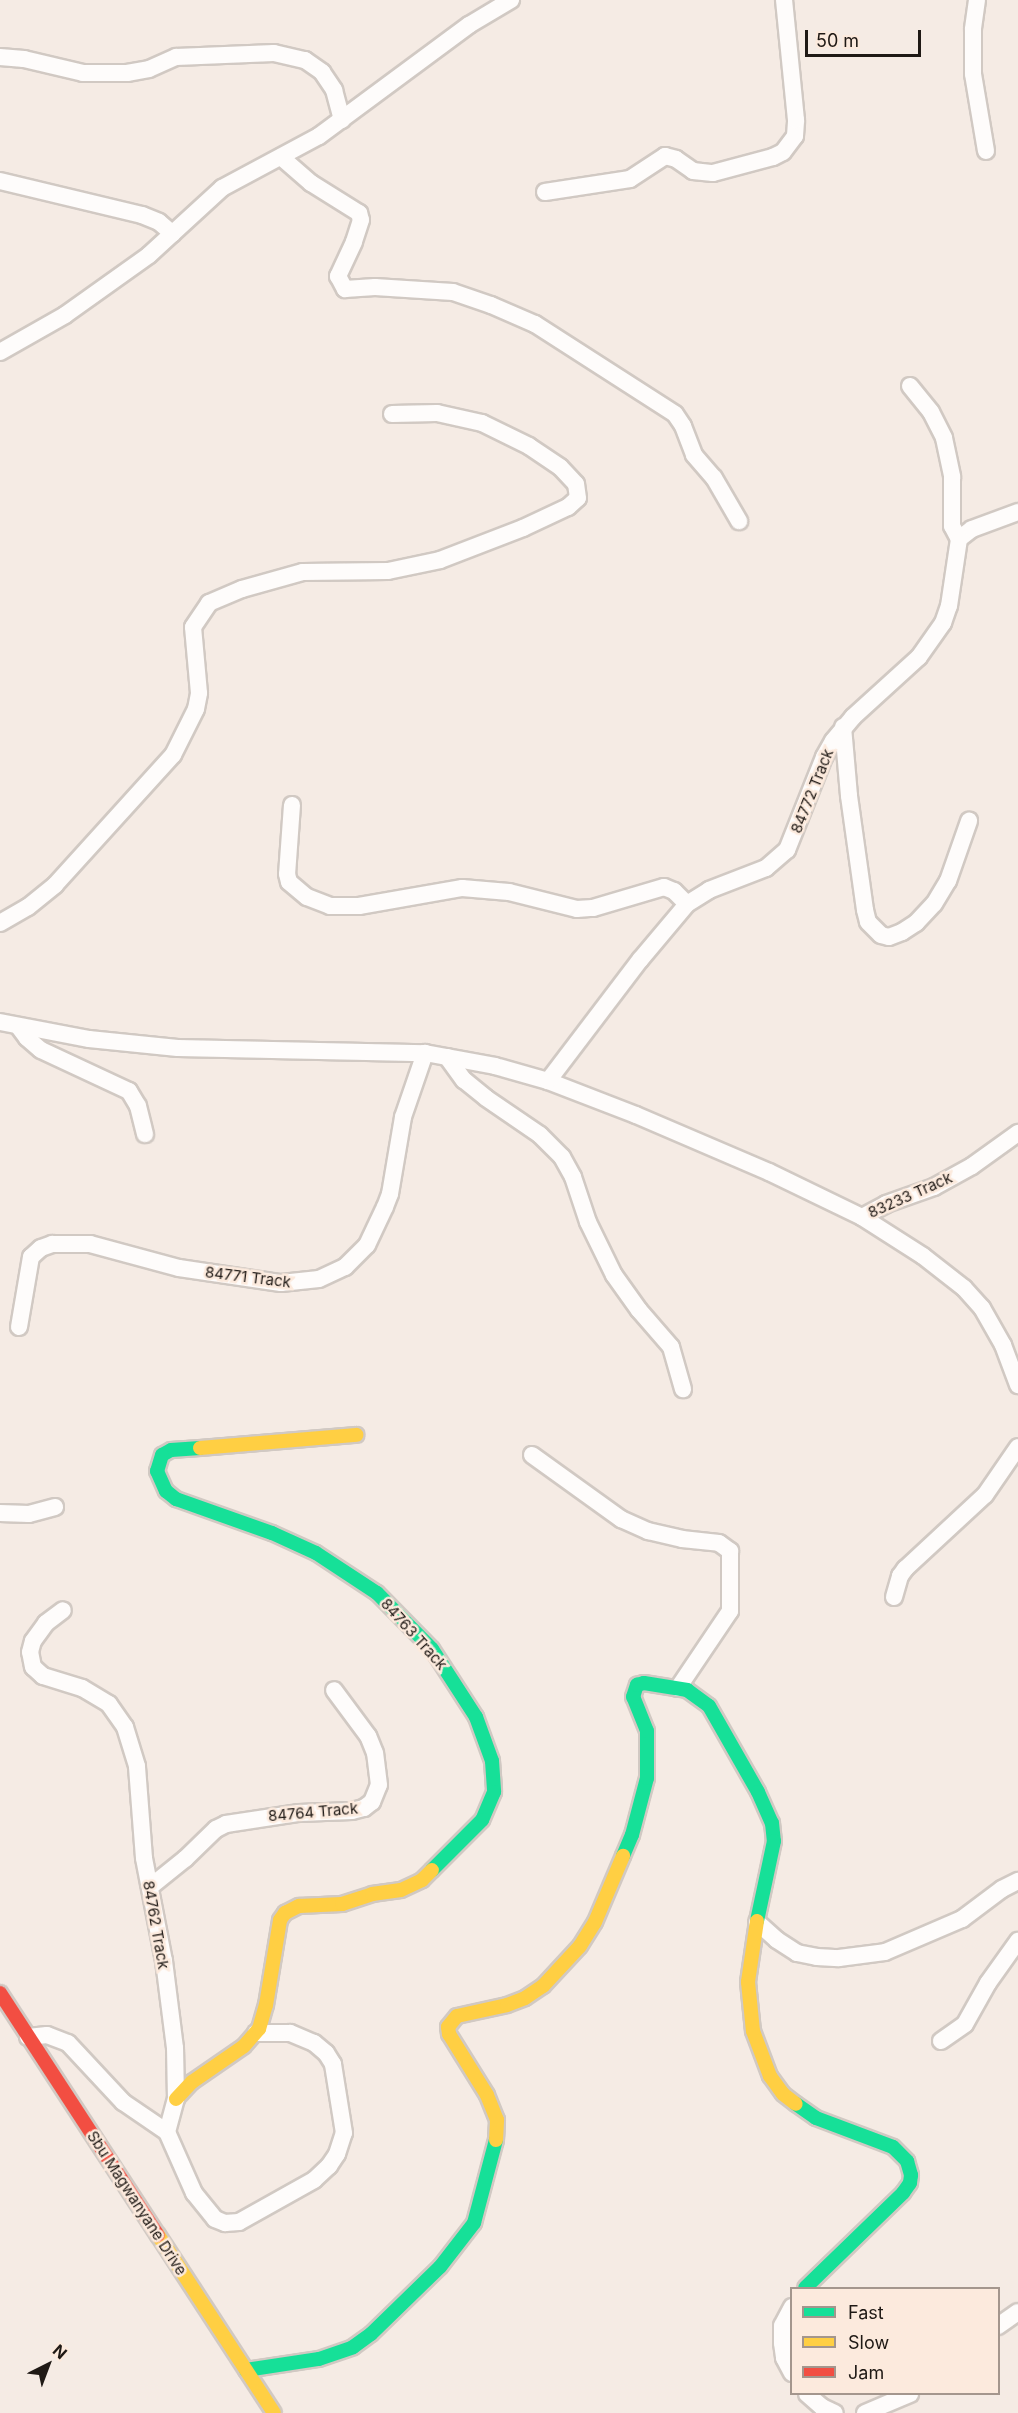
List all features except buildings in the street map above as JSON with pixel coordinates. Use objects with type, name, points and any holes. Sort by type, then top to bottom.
[{"type":"street","points":[[0,352],[83,303],[149,255],[222,188],[281,157],[342,120],[469,25],[511,0]]},
{"type":"street","points":[[545,192],[630,179],[665,156],[676,159],[693,171],[713,173],[773,157],[783,152],[795,136],[796,120],[784,0]]},
{"type":"street","points":[[977,0],[973,30],[973,74],[986,151]]},
{"type":"street","points":[[0,57],[24,58],[83,73],[127,73],[149,69],[176,57],[274,53],[305,60],[322,72],[334,90],[342,120]]},
{"type":"street","points":[[281,157],[311,183],[359,213],[361,220],[338,276],[345,289],[375,287],[453,292],[491,304],[535,324],[675,414],[683,426],[694,455],[714,478],[739,520]]},
{"type":"street","points":[[0,181],[142,215],[159,222],[173,234]]},
{"type":"street","points":[[910,386],[936,419],[944,438],[951,477],[952,526],[959,539],[972,529],[1018,512]]},
{"type":"street","points":[[0,923],[21,912],[55,885],[173,755],[196,709],[199,693],[193,627],[198,616],[209,603],[242,589],[303,572],[388,571],[440,560],[523,528],[568,507],[578,498],[576,484],[560,467],[529,446],[482,423],[438,412],[392,414]]},
{"type":"street","name":"84772 Track","points":[[548,1081],[640,960],[687,904],[709,890],[766,868],[787,850],[824,757],[843,727],[919,657],[944,624],[959,539]]},
{"type":"street","points":[[843,727],[865,910],[868,922],[881,934],[890,937],[902,932],[916,923],[934,904],[948,881],[969,821]]},
{"type":"street","points":[[292,805],[287,874],[289,882],[307,897],[330,906],[359,906],[462,888],[509,892],[577,909],[593,908],[664,887],[674,891],[687,904]]},
{"type":"street","points":[[0,1022],[89,1039],[178,1048],[323,1049],[425,1053],[495,1066],[548,1081],[715,1149],[862,1217],[923,1256],[964,1288],[994,1328],[1016,1376]]},
{"type":"street","points":[[18,1026],[27,1038],[42,1050],[129,1091],[138,1106],[144,1134]]},
{"type":"street","name":"84771 Track","points":[[19,1327],[31,1257],[41,1248],[52,1244],[90,1244],[179,1268],[280,1283],[320,1279],[345,1267],[367,1245],[385,1208],[390,1194],[403,1117],[425,1053]]},
{"type":"street","points":[[447,1057],[464,1080],[540,1135],[562,1157],[573,1177],[588,1222],[614,1275],[639,1310],[671,1347],[683,1389]]},
{"type":"street","name":"83233 Track","points":[[862,1217],[886,1203],[943,1182],[972,1166],[1018,1133]]},
{"type":"street","name":"84763 Track","points":[[176,2099],[192,2082],[244,2046],[256,2033],[263,2019],[278,1929],[285,1913],[298,1906],[342,1904],[372,1894],[401,1890],[422,1880],[482,1820],[494,1792],[495,1777],[492,1761],[476,1717],[432,1649],[377,1593],[316,1552],[272,1533],[184,1504],[166,1491],[159,1481],[159,1461],[162,1455],[171,1450],[356,1435]]},
{"type":"street","points":[[894,1597],[900,1576],[985,1495],[1018,1447]]},
{"type":"street","points":[[532,1455],[621,1519],[648,1531],[682,1539],[719,1543],[730,1551],[730,1611],[678,1688]]},
{"type":"street","points":[[0,1513],[30,1514],[56,1507]]},
{"type":"street","name":"84762 Track","points":[[63,1610],[39,1631],[33,1641],[30,1660],[38,1673],[97,1696],[120,1717],[131,1742],[137,1766],[144,1858],[164,1961],[175,2048],[176,2099],[167,2132]]},
{"type":"street","points":[[246,2370],[319,2359],[353,2347],[371,2334],[433,2274],[468,2233],[479,2212],[487,2183],[496,2142],[497,2120],[487,2095],[449,2034],[448,2027],[457,2016],[507,2005],[525,1998],[561,1969],[580,1946],[614,1882],[632,1835],[647,1778],[647,1731],[637,1709],[633,1690],[644,1683],[678,1688],[699,1698],[717,1717],[772,1823],[774,1841],[757,1922],[748,1982],[753,2031],[770,2076],[783,2094],[816,2118],[893,2147],[907,2162],[911,2175],[910,2183],[903,2193],[807,2287]]},
{"type":"street","name":"84764 Track","points":[[150,1887],[185,1859],[216,1829],[226,1824],[299,1813],[352,1811],[364,1808],[372,1802],[379,1785],[375,1753],[363,1727],[334,1690]]},
{"type":"street","points":[[757,1922],[787,1948],[807,1955],[839,1958],[885,1952],[962,1919],[1002,1889],[1018,1881]]},
{"type":"street","points":[[941,2041],[965,2024],[988,1983],[1018,1941]]},
{"type":"street","name":"Sbu Magwanyane Drive","points":[[0,1993],[274,2413]]},
{"type":"street","points":[[28,2037],[47,2035],[68,2043],[123,2102],[167,2132],[199,2200],[215,2219],[225,2223],[238,2222],[314,2180],[329,2166],[337,2154],[344,2133],[333,2064],[326,2053],[314,2043],[290,2033],[256,2033]]},
{"type":"street","points":[[790,2311],[782,2326],[784,2358],[790,2369]]},
{"type":"street","points":[[1000,2325],[1018,2312]]},
{"type":"street","points":[[808,2395],[822,2407],[835,2413]]},
{"type":"street","points":[[865,2413],[908,2395]]},
{"type":"traffic: fast","points":[[200,1448],[171,1450],[162,1455],[157,1471],[166,1491],[176,1499],[272,1533],[316,1553],[377,1593],[432,1649],[476,1717],[492,1761],[494,1792],[482,1820],[432,1870]]},
{"type":"traffic: fast","points":[[623,1856],[632,1835],[647,1778],[647,1731],[633,1697],[637,1685],[644,1683],[687,1690],[709,1706],[758,1792],[772,1823],[774,1841],[757,1921]]},
{"type":"traffic: fast","points":[[796,2104],[816,2118],[893,2147],[907,2161],[911,2175],[910,2183],[903,2193],[806,2287]]},
{"type":"traffic: fast","points":[[246,2370],[319,2359],[353,2347],[371,2334],[440,2267],[474,2223],[496,2140]]},
{"type":"traffic: slow","points":[[200,1448],[356,1435]]},
{"type":"traffic: slow","points":[[496,2140],[497,2120],[487,2095],[449,2034],[448,2027],[457,2016],[507,2005],[525,1998],[543,1986],[580,1946],[595,1922],[623,1856]]},
{"type":"traffic: slow","points":[[176,2099],[192,2082],[244,2046],[259,2029],[266,2005],[280,1920],[285,1913],[299,1906],[342,1904],[372,1894],[401,1890],[422,1880],[432,1870]]},
{"type":"traffic: slow","points":[[757,1921],[748,1982],[753,2031],[770,2076],[783,2094],[796,2104]]},
{"type":"traffic: slow","points":[[158,2235],[274,2413]]},
{"type":"traffic: jam","points":[[0,1993],[158,2235]]}]
